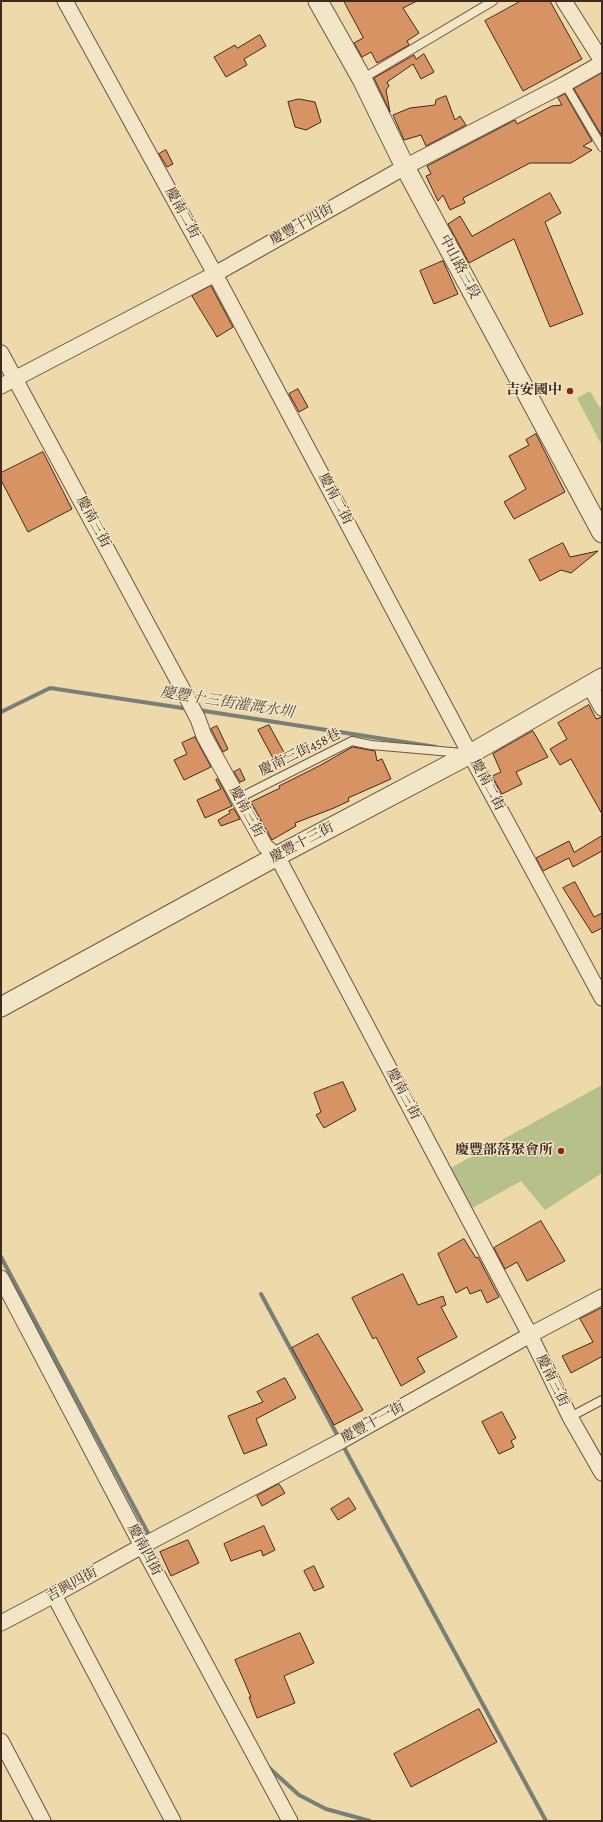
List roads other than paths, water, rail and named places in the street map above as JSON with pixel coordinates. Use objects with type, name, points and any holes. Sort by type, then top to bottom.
[{"type":"street","name":"慶南二街","points":[[65,1],[215,274],[470,754],[601,993]]},
{"type":"street","name":"中山路三段","points":[[318,1],[362,79],[405,167],[602,533]]},
{"type":"street","points":[[564,1],[602,62]]},
{"type":"street","name":"慶豐十四街","points":[[1,386],[215,274],[405,167],[565,84],[602,62]]},
{"type":"street","name":"慶南三街","points":[[1,353],[184,692],[198,719],[204,736],[265,846],[277,856],[530,1335],[570,1417],[602,1472]]},
{"type":"street","points":[[596,682],[602,708]]},
{"type":"street","name":"慶豐十三街","points":[[1,1007],[277,856],[470,754],[596,682]]},
{"type":"street","name":"慶南四街","points":[[1,1278],[142,1546],[290,1821]]},
{"type":"street","name":"慶豐十一街","points":[[142,1546],[341,1442],[530,1335],[602,1297]]},
{"type":"street","name":"吉興四街","points":[[1,1622],[54,1595],[142,1546]]},
{"type":"street","points":[[54,1595],[173,1821]]},
{"type":"street","points":[[1,1741],[44,1821]]},
{"type":"lane","points":[[362,79],[493,1]]},
{"type":"lane","points":[[565,84],[602,147]]},
{"type":"lane","name":"慶南三街458巷","points":[[239,798],[352,741],[470,754]]},
{"type":"lane","points":[[570,1417],[602,1400]]},
{"type":"waterway","name":"慶豐十三街灌溉水圳","points":[[1,712],[50,688],[189,709]]},
{"type":"waterway","name":"慶豐十三街灌溉水圳","points":[[198,710],[436,747]]},
{"type":"waterway","points":[[1,1257],[149,1535]]},
{"type":"waterway","points":[[261,1294],[546,1821]]},
{"type":"waterway","points":[[267,1766],[299,1795],[326,1809],[370,1821]]},
{"type":"place","name":"吉安國中","points":[[570,391]]},
{"type":"place","name":"慶豐部落聚會所","points":[[561,1151]]}]
